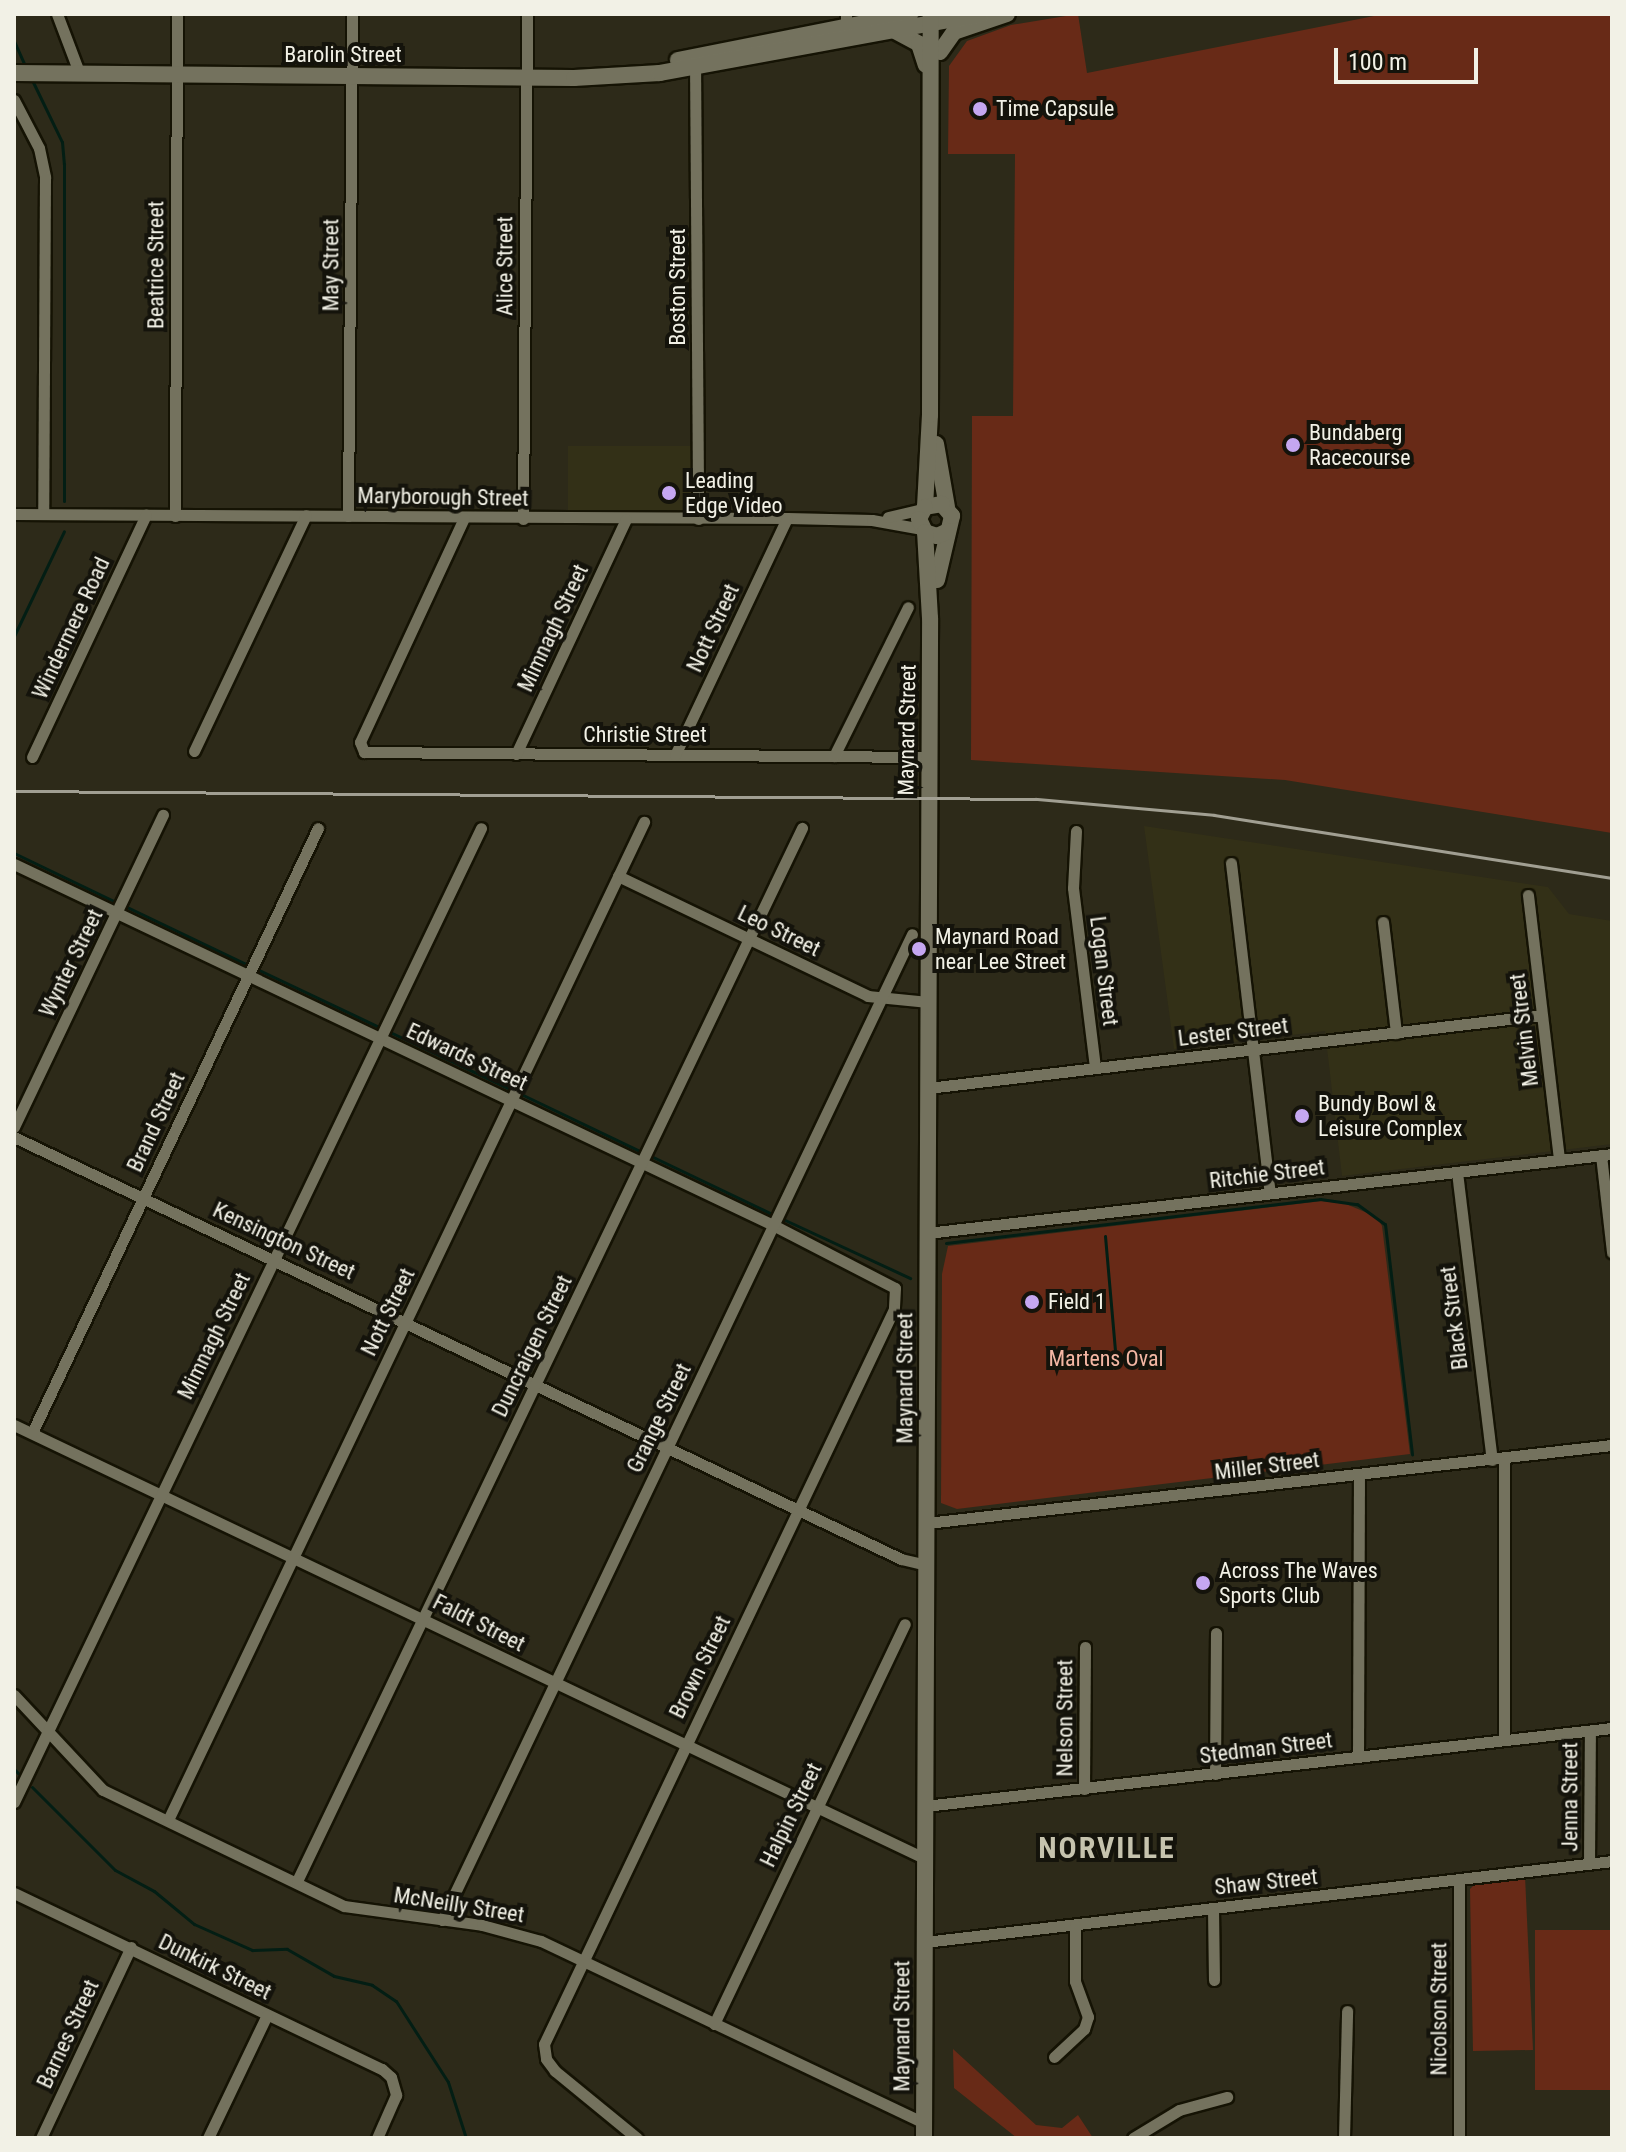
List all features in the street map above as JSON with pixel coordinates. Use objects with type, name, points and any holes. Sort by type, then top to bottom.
[{"type":"street","points":[[57,14],[80,75]]},
{"type":"street","name":"Beatrice Street","points":[[175,516],[177,14]]},
{"type":"street","name":"May Street","points":[[348,516],[352,14]]},
{"type":"street","name":"Alice Street","points":[[523,519],[527,14]]},
{"type":"street","name":"Barolin Street","points":[[695,62],[846,20],[911,14]]},
{"type":"street","name":"Barolin Street","points":[[23,76],[606,76],[895,31],[936,19],[980,14]]},
{"type":"street","points":[[940,52],[954,32],[1007,14]]},
{"type":"street","points":[[930,415],[952,520],[948,531],[937,536],[924,531],[930,415],[933,140],[940,52],[936,19]]},
{"type":"street","points":[[930,95],[936,19]]},
{"type":"street","points":[[895,31],[922,47],[933,140]]},
{"type":"street","name":"Boston Street","points":[[695,62],[698,519]]},
{"type":"street","points":[[14,100],[39,148],[45,177],[43,514]]},
{"type":"street","points":[[924,508],[936,503],[947,507]]},
{"type":"street","name":"Maryborough Street","points":[[872,520],[924,508]]},
{"type":"street","name":"Maryborough Street","points":[[14,514],[787,518],[872,520],[924,531]]},
{"type":"street","name":"Windermere Road","points":[[32,757],[146,515]]},
{"type":"street","points":[[194,751],[306,515]]},
{"type":"street","name":"Christie Street","points":[[464,518],[360,742],[361,750],[929,757]]},
{"type":"street","name":"Nott Street","points":[[675,755],[787,518]]},
{"type":"street","name":"Mimnagh Street","points":[[516,754],[626,519]]},
{"type":"street","name":"Maynard Street","points":[[924,531],[930,618],[924,2131]]},
{"type":"street","name":"Maynard Street","points":[[930,618],[948,531]]},
{"type":"street","points":[[834,756],[908,607]]},
{"type":"street","name":"Wynter Street","points":[[14,1127],[163,815]]},
{"type":"street","name":"Nott Street","points":[[168,1820],[644,822]]},
{"type":"street","name":"Brand Street","points":[[32,1433],[318,828]]},
{"type":"street","name":"Mimnagh Street","points":[[14,1802],[481,828]]},
{"type":"street","name":"Duncraigen Street","points":[[297,1881],[802,828]]},
{"type":"street","name":"Logan Street","points":[[1076,831],[1073,888],[1095,1068]]},
{"type":"street","points":[[1231,863],[1270,1193]]},
{"type":"street","name":"Edwards Street","points":[[14,864],[773,1225],[888,1281],[896,1293]]},
{"type":"street","name":"Leo Street","points":[[618,876],[882,1000],[928,1002]]},
{"type":"street","name":"Melvin Street","points":[[1528,895],[1559,1160]]},
{"type":"street","points":[[1383,922],[1396,1033]]},
{"type":"street","name":"Grange Street","points":[[442,1920],[912,934]]},
{"type":"street","name":"Lester Street","points":[[928,1088],[1542,1015]]},
{"type":"street","name":"Kensington Street","points":[[14,1137],[406,1320],[901,1559],[927,1565]]},
{"type":"street","points":[[1606,1154],[1612,1252]]},
{"type":"street","name":"Ritchie Street","points":[[927,1233],[1606,1154]]},
{"type":"street","name":"Black Street","points":[[1457,1172],[1498,1459],[1504,1740]]},
{"type":"street","name":"Brown Street","points":[[635,2138],[546,2059],[544,2044],[894,1309],[896,1293]]},
{"type":"street","name":"Faldt Street","points":[[14,1425],[926,1859]]},
{"type":"street","name":"Miller Street","points":[[927,1523],[1612,1445]]},
{"type":"street","points":[[1358,1757],[1359,1475]]},
{"type":"street","name":"Halpin Street","points":[[714,2024],[905,1624]]},
{"type":"street","points":[[1215,1774],[1216,1633]]},
{"type":"street","name":"Nelson Street","points":[[1084,1789],[1085,1647]]},
{"type":"street","name":"McNeilly Street","points":[[14,1695],[103,1790],[344,1906],[515,1932],[714,2024],[924,2131]]},
{"type":"street","name":"Stedman Street","points":[[925,1806],[1612,1728]]},
{"type":"street","name":"Jenna Street","points":[[1589,1863],[1590,1731]]},
{"type":"street","name":"Shaw Street","points":[[925,1942],[1612,1861]]},
{"type":"street","name":"Nicolson Street","points":[[1459,1881],[1459,2138]]},
{"type":"street","name":"Dunkirk Street","points":[[14,1893],[382,2069],[394,2083],[394,2101],[377,2138]]},
{"type":"street","points":[[1213,1909],[1214,1980]]},
{"type":"street","points":[[1054,2057],[1084,2029],[1088,2017],[1075,1981],[1075,1925]]},
{"type":"street","name":"Barnes Street","points":[[41,2138],[131,1947]]},
{"type":"street","points":[[1344,2138],[1347,2011]]},
{"type":"street","points":[[208,2138],[267,2015]]},
{"type":"street","points":[[1133,2138],[1179,2110],[1227,2097]]},
{"type":"shaded area","points":[[568,446],[697,446],[697,517],[568,517]]},
{"type":"shaded area","points":[[1144,826],[1548,887],[1569,914],[1612,921],[1612,1144],[1342,1176],[1325,1031],[1174,1049]]},
{"type":"green space","name":"Bundaberg Racecourse","points":[[1078,14],[1087,73],[1384,14],[1612,14],[1612,833],[1285,780],[971,760],[972,416],[1013,416],[1015,154],[948,154],[949,66],[967,41],[1011,25]]},
{"type":"green space","name":"Martens Oval","points":[[1322,1201],[1346,1204],[1377,1217],[1382,1226],[1410,1454],[957,1509],[941,1503],[942,1274],[948,1246]]},
{"type":"green space","points":[[1525,1876],[1533,2050],[1473,2051],[1470,1889],[1478,1881]]},
{"type":"green space","points":[[1535,1930],[1612,1930],[1612,2090],[1535,2090]]},
{"type":"green space","points":[[953,2049],[1036,2125],[1062,2128],[1078,2115],[1093,2138],[1017,2138],[954,2088]]},
{"type":"waterway","points":[[14,41],[25,66]]},
{"type":"waterway","points":[[32,80],[62,142],[64,164],[64,501]]},
{"type":"waterway","points":[[14,636],[64,531]]},
{"type":"waterway","points":[[14,853],[116,902]]},
{"type":"waterway","points":[[127,907],[246,964]]},
{"type":"waterway","points":[[259,970],[379,1027]]},
{"type":"waterway","points":[[392,1033],[508,1088]]},
{"type":"waterway","points":[[523,1095],[642,1152]]},
{"type":"waterway","points":[[653,1157],[772,1214]]},
{"type":"waterway","points":[[946,1243],[1320,1199],[1357,1204],[1385,1224],[1412,1454]]},
{"type":"waterway","points":[[785,1220],[910,1278]]},
{"type":"waterway","points":[[1105,1236],[1115,1351]]},
{"type":"waterway","points":[[14,1769],[18,1773]]},
{"type":"waterway","points":[[32,1787],[115,1870],[154,1891],[194,1924],[252,1950],[287,1949],[334,1976],[372,1985],[396,2001],[448,2082],[466,2138]]},
{"type":"railway","points":[[14,791],[1036,799],[1214,815],[1612,878]]},
{"type":"place","name":"Time Capsule","points":[[980,109]]},
{"type":"place","name":"Bundaberg Racecourse","points":[[1293,445]]},
{"type":"place","name":"Leading Edge Video","points":[[669,493]]},
{"type":"place","name":"Maynard Road near Lee Street","points":[[919,949]]},
{"type":"place","name":"Bundy Bowl & Leisure Complex","points":[[1302,1116]]},
{"type":"place","name":"Field 1","points":[[1032,1302]]},
{"type":"place","name":"Across The Waves Sports Club","points":[[1203,1583]]},
{"type":"district","name":"NORVILLE","points":[[1107,1848]]}]
